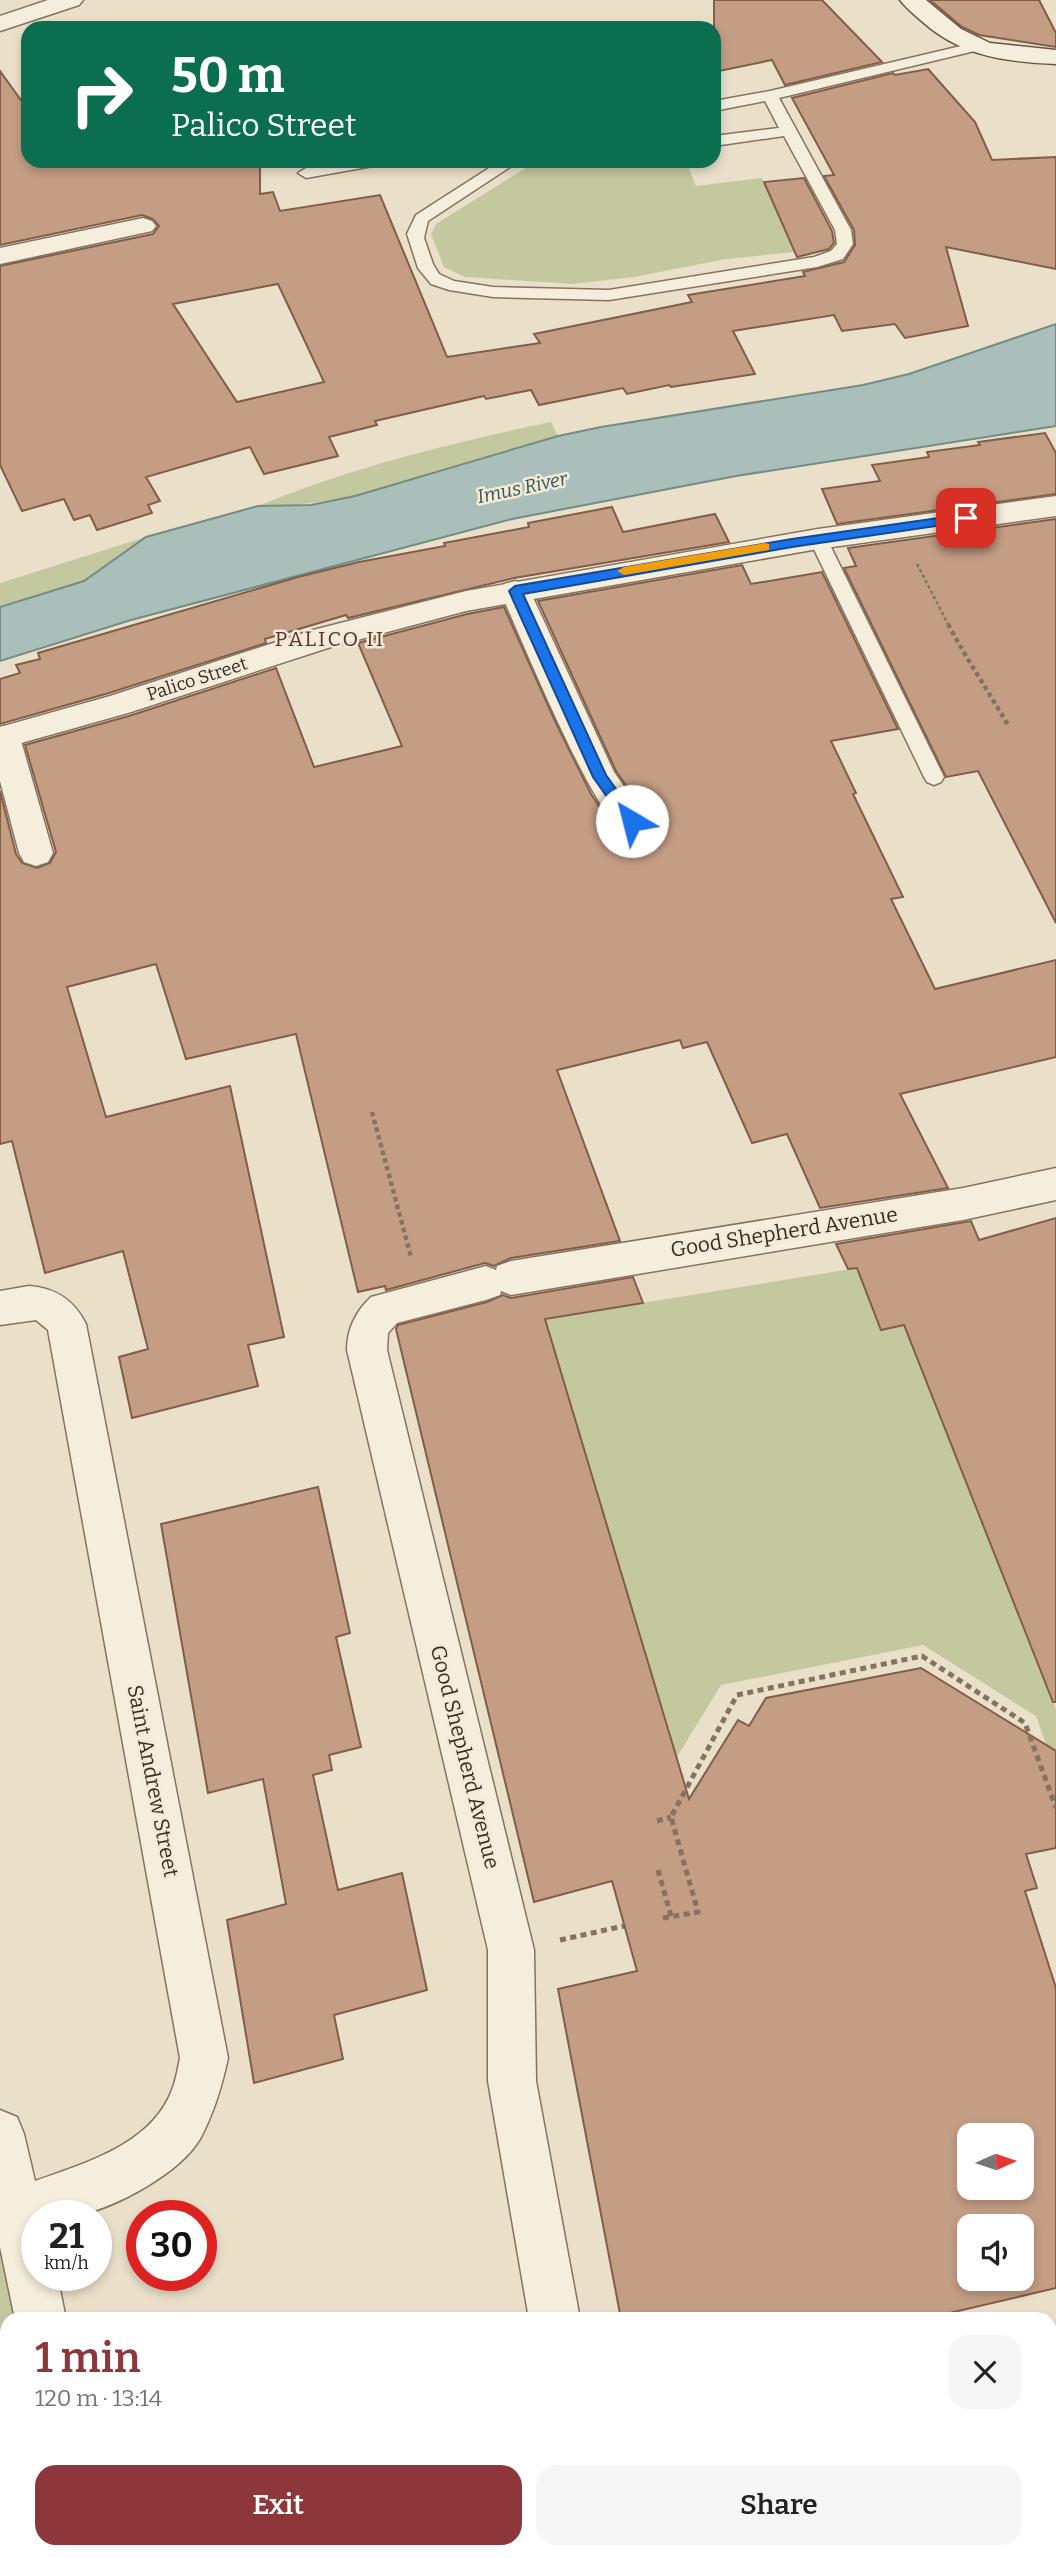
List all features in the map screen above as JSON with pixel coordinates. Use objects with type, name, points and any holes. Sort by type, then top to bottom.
[{"type":"street","points":[[0,24],[71,0]]},
{"type":"street","points":[[912,0],[960,39],[978,46],[1046,56]]},
{"type":"street","points":[[0,256],[142,226]]},
{"type":"street","name":"Palico Street","points":[[2,738],[117,705],[324,638],[416,613],[515,591],[818,539],[1056,506]]},
{"type":"street","points":[[515,591],[600,777],[632,821]]},
{"type":"street","points":[[2,738],[36,853]]},
{"type":"street","name":"Good Shepherd Avenue","points":[[554,2312],[512,2081],[511,1950],[367,1350],[366,1335],[372,1320],[385,1309],[498,1280],[963,1204],[1056,1184]]},
{"type":"street","name":"Saint Andrew Street","points":[[0,1308],[24,1301],[37,1302],[50,1306],[66,1324],[204,2057],[193,2106],[178,2132],[157,2153],[132,2168],[19,2212]]},
{"type":"street","points":[[0,2134],[40,2312]]},
{"type":"lane","points":[[721,105],[770,96],[978,46]]},
{"type":"lane","points":[[500,168],[422,218],[416,225],[414,234],[425,265],[436,279],[462,288],[576,296],[645,292],[817,262],[837,255],[845,244],[843,230],[770,96]]},
{"type":"lane","points":[[721,140],[789,131]]},
{"type":"lane","points":[[306,173],[334,168]]},
{"type":"lane","points":[[818,539],[934,777]]},
{"type":"path","points":[[912,555],[968,662],[981,675],[1009,727]]},
{"type":"path","points":[[372,1112],[423,1298]]},
{"type":"path","points":[[663,1918],[698,1912],[671,1817],[737,1695],[922,1656],[1025,1723],[1056,1808]]},
{"type":"path","points":[[657,1821],[671,1817]]},
{"type":"path","points":[[658,1870],[671,1917]]},
{"type":"path","points":[[511,1950],[624,1926]]},
{"type":"green space","points":[[526,168],[689,168],[696,186],[762,178],[795,252],[726,259],[634,277],[572,284],[465,277],[444,267],[431,234],[436,224]]},
{"type":"green space","points":[[551,422],[558,436],[410,483],[335,500],[258,506],[330,479],[403,457]]},
{"type":"green space","points":[[146,537],[84,581],[0,607],[0,583]]},
{"type":"green space","points":[[857,1268],[881,1330],[904,1325],[1056,1709],[1056,1772],[1036,1716],[923,1645],[721,1685],[677,1757],[567,1393],[513,1324]]},
{"type":"green space","points":[[0,2217],[20,2312],[0,2312]]},
{"type":"water","name":"Imus River","points":[[1056,324],[1056,426],[736,476],[512,519],[131,620],[0,661],[0,607],[84,581],[146,537],[258,506],[311,505],[355,496],[558,436],[863,385],[909,374]]},
{"type":"building","points":[[714,0],[822,0],[882,62],[785,85],[772,60],[721,71],[721,21],[714,21]]},
{"type":"building","points":[[930,0],[1039,0],[1056,33],[1056,47],[979,35],[962,27]]},
{"type":"building","points":[[928,69],[975,122],[992,160],[1056,157],[1056,269],[946,247],[968,326],[905,338],[895,324],[842,331],[834,315],[733,331],[755,374],[671,387],[669,385],[627,394],[623,388],[539,405],[531,390],[486,399],[484,396],[375,421],[377,425],[329,437],[338,456],[264,474],[250,447],[146,477],[160,501],[148,505],[152,513],[97,530],[90,515],[74,520],[64,499],[22,511],[0,465],[0,266],[153,234],[159,226],[153,219],[142,215],[0,245],[0,71],[21,100],[21,168],[260,168],[260,194],[273,192],[280,211],[380,195],[447,357],[540,343],[534,334],[692,302],[688,295],[805,276],[803,272],[844,262],[855,245],[854,230],[824,176],[834,175],[792,98],[893,73],[895,75]],"holes":[[[278,284],[324,382],[237,402],[173,304]]]},
{"type":"building","points":[[804,178],[832,231],[834,243],[829,249],[797,257],[764,182]]},
{"type":"building","points":[[1045,433],[1056,453],[1056,494],[837,524],[822,489],[880,481],[872,465],[929,457],[927,452],[980,445],[978,442]]},
{"type":"building","points":[[612,507],[623,532],[715,514],[729,542],[514,578],[348,618],[346,615],[265,639],[266,643],[109,693],[0,724],[0,679],[20,673],[16,665],[40,659],[38,653],[298,577],[445,546],[444,543],[529,527],[528,523]]},
{"type":"building","points":[[1056,519],[1056,923],[978,771],[946,777],[844,568],[856,566],[848,548]]},
{"type":"building","points":[[742,565],[751,584],[822,572],[898,729],[831,741],[856,793],[853,794],[903,897],[891,899],[935,989],[1056,960],[1056,1057],[900,1094],[948,1188],[820,1208],[787,1134],[752,1143],[707,1042],[683,1048],[680,1040],[557,1070],[620,1241],[511,1258],[494,1266],[485,1263],[386,1290],[385,1286],[358,1292],[296,1034],[186,1059],[156,964],[67,987],[106,1117],[230,1086],[284,1337],[248,1345],[258,1386],[132,1418],[119,1357],[148,1349],[123,1251],[45,1273],[12,1141],[0,1144],[0,791],[16,854],[22,863],[37,868],[50,863],[56,852],[25,745],[129,716],[276,668],[314,767],[402,746],[358,643],[504,607],[591,794],[608,819],[621,832],[639,834],[646,831],[650,820],[616,771],[538,601]]},
{"type":"building","points":[[1056,1218],[1056,1702],[1053,1702],[904,1325],[881,1330],[857,1268],[848,1269],[836,1244],[971,1221],[979,1240]]},
{"type":"building","points":[[633,1277],[643,1303],[545,1319],[689,1799],[738,1720],[749,1726],[766,1698],[921,1668],[1056,1751],[1056,1848],[1026,1854],[1037,1888],[1025,1891],[1056,1988],[1056,2288],[954,2312],[620,2312],[558,1989],[637,1971],[612,1881],[534,1902],[396,1329],[398,1325],[487,1302],[503,1295],[511,1298]]},
{"type":"building","points":[[318,1487],[350,1633],[336,1637],[361,1747],[329,1755],[332,1770],[313,1775],[338,1890],[402,1873],[427,1990],[334,2015],[343,2059],[254,2083],[227,1920],[286,1904],[263,1779],[208,1793],[161,1524]]},
{"type":"slow traffic","points":[[624,571],[765,547]]},
{"type":"district","name":"PALICO II","points":[[330,639]]},
{"type":"route","points":[[632,821],[600,777],[515,591],[792,543],[966,518]]}]
